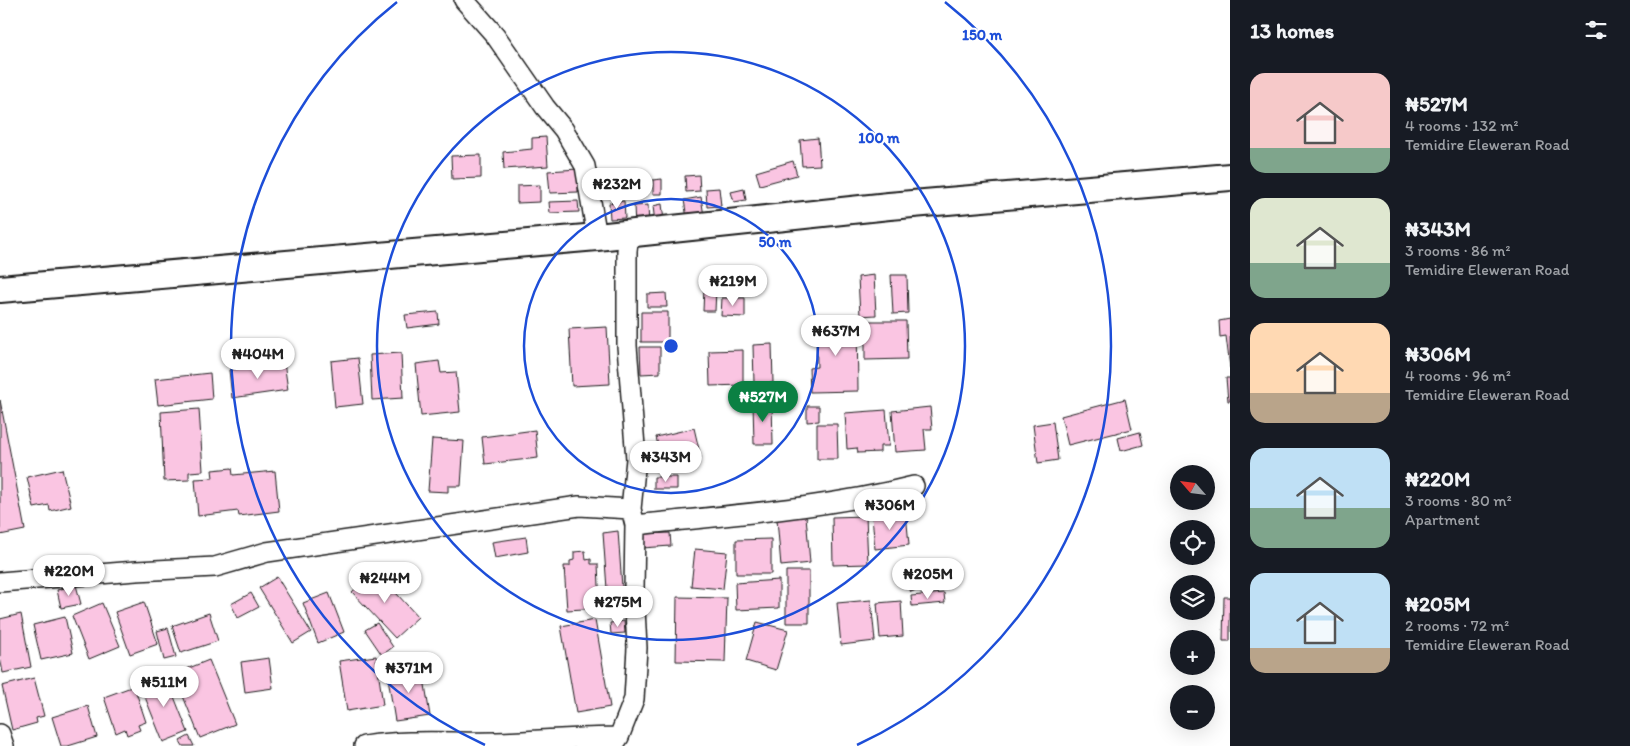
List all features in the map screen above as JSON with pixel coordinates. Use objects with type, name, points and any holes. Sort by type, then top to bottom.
[{"type":"main road","points":[[0,290],[596,237],[889,206],[1230,178]]},
{"type":"street","points":[[464,0],[495,35],[545,107],[564,130],[585,166],[596,237]]},
{"type":"street","points":[[364,746],[385,742],[498,742],[576,738],[616,741],[634,699],[637,648],[633,517],[636,459],[627,346],[627,251],[630,233]]},
{"type":"street","points":[[0,582],[214,567],[267,552],[579,506],[633,517],[781,510],[852,499],[914,486]]},
{"type":"street","points":[[0,734],[4,746]]},
{"type":"building","points":[[546,137],[548,166],[504,169],[503,152],[532,149],[532,138]]},
{"type":"building","points":[[818,138],[820,165],[802,166],[800,140]]},
{"type":"building","points":[[481,155],[481,178],[452,179],[451,156]]},
{"type":"building","points":[[793,161],[797,175],[760,185],[756,172]]},
{"type":"building","points":[[578,169],[578,192],[550,193],[548,171]]},
{"type":"building","points":[[644,172],[645,195],[597,197],[597,179],[614,178],[614,173]]},
{"type":"building","points":[[699,175],[700,191],[686,192],[685,176]]},
{"type":"building","points":[[662,179],[662,194],[653,194],[653,180]]},
{"type":"building","points":[[540,185],[540,202],[517,203],[517,186]]},
{"type":"building","points":[[719,188],[721,206],[707,207],[706,189]]},
{"type":"building","points":[[744,189],[746,200],[734,202],[731,192]]},
{"type":"building","points":[[701,197],[704,216],[687,218],[684,200]]},
{"type":"building","points":[[578,201],[579,212],[550,213],[549,202]]},
{"type":"building","points":[[624,201],[625,218],[610,219],[609,203]]},
{"type":"building","points":[[662,204],[664,221],[655,223],[653,206]]},
{"type":"building","points":[[648,205],[649,226],[635,227],[634,206]]},
{"type":"building","points":[[874,275],[876,315],[860,316],[858,277]]},
{"type":"building","points":[[891,275],[907,275],[908,313],[893,314]]},
{"type":"building","points":[[704,288],[716,289],[715,311],[703,311]]},
{"type":"building","points":[[666,293],[667,307],[647,307],[647,294]]},
{"type":"building","points":[[722,298],[745,298],[745,317],[721,316]]},
{"type":"building","points":[[438,312],[439,324],[407,328],[405,315]]},
{"type":"building","points":[[641,312],[668,312],[668,342],[641,342]]},
{"type":"building","points":[[1230,319],[1230,368],[1226,336],[1220,337],[1219,321]]},
{"type":"building","points":[[857,320],[858,391],[810,392],[809,368],[817,367],[816,321]]},
{"type":"building","points":[[865,321],[906,321],[907,359],[865,360]]},
{"type":"building","points":[[607,327],[610,384],[572,386],[569,329]]},
{"type":"building","points":[[772,344],[773,383],[754,383],[753,345]]},
{"type":"building","points":[[640,347],[660,347],[660,373],[641,374]]},
{"type":"building","points":[[743,350],[743,385],[710,386],[709,351]]},
{"type":"building","points":[[401,353],[403,398],[372,400],[370,355]]},
{"type":"building","points":[[358,358],[363,404],[335,407],[331,361]]},
{"type":"building","points":[[439,361],[441,373],[456,372],[460,412],[421,416],[416,364]]},
{"type":"building","points":[[284,362],[288,390],[232,398],[229,370]]},
{"type":"building","points":[[210,373],[212,399],[158,405],[155,379]]},
{"type":"building","points":[[1226,378],[1230,378],[1230,401],[1228,401]]},
{"type":"building","points":[[1125,399],[1132,429],[1068,445],[1061,416]]},
{"type":"building","points":[[0,400],[25,530],[0,535]]},
{"type":"building","points":[[753,403],[772,403],[773,444],[754,444]]},
{"type":"building","points":[[807,406],[819,406],[819,421],[807,422]]},
{"type":"building","points":[[930,407],[932,429],[924,429],[926,450],[895,452],[892,411]]},
{"type":"building","points":[[199,409],[203,471],[189,472],[189,480],[164,481],[161,412]]},
{"type":"building","points":[[886,410],[889,446],[880,446],[880,452],[858,453],[857,448],[847,449],[845,413]]},
{"type":"building","points":[[1053,422],[1058,460],[1038,463],[1033,425]]},
{"type":"building","points":[[817,424],[837,424],[838,459],[817,459]]},
{"type":"building","points":[[694,428],[701,458],[663,467],[656,437]]},
{"type":"building","points":[[535,430],[538,458],[485,464],[482,437]]},
{"type":"building","points":[[1140,432],[1143,445],[1121,451],[1118,438]]},
{"type":"building","points":[[432,439],[464,441],[461,486],[448,486],[448,492],[428,491]]},
{"type":"building","points":[[232,468],[233,475],[275,471],[279,511],[239,516],[238,511],[198,516],[195,479],[213,478],[212,470]]},
{"type":"building","points":[[62,469],[71,506],[50,511],[49,505],[34,508],[27,477]]},
{"type":"building","points":[[654,477],[677,477],[677,489],[654,489]]},
{"type":"building","points":[[906,513],[909,545],[875,549],[872,516]]},
{"type":"building","points":[[806,516],[810,563],[781,566],[777,519]]},
{"type":"building","points":[[866,516],[868,564],[833,565],[832,517]]},
{"type":"building","points":[[618,531],[623,601],[608,603],[603,533]]},
{"type":"building","points":[[670,533],[671,546],[642,548],[642,534]]},
{"type":"building","points":[[526,537],[528,552],[495,558],[492,542]]},
{"type":"building","points":[[771,539],[771,574],[736,574],[736,540]]},
{"type":"building","points":[[695,549],[727,552],[723,589],[691,586]]},
{"type":"building","points":[[585,551],[586,560],[591,559],[591,564],[598,564],[600,608],[567,610],[564,566],[570,566],[570,561],[574,560],[574,552]]},
{"type":"building","points":[[937,561],[944,578],[911,592],[903,575]]},
{"type":"building","points":[[375,570],[418,617],[395,638],[352,592]]},
{"type":"building","points":[[786,571],[809,571],[809,623],[786,623]]},
{"type":"building","points":[[277,577],[311,632],[293,643],[259,588]]},
{"type":"building","points":[[779,580],[779,608],[736,610],[735,583]]},
{"type":"building","points":[[76,585],[81,604],[61,608],[57,590]]},
{"type":"building","points":[[251,593],[259,607],[238,618],[231,604]]},
{"type":"building","points":[[329,593],[344,632],[318,643],[303,603]]},
{"type":"building","points":[[944,593],[945,603],[912,606],[911,596]]},
{"type":"building","points":[[677,597],[727,598],[725,662],[676,661]]},
{"type":"building","points":[[1224,597],[1230,597],[1230,641],[1223,641]]},
{"type":"building","points":[[871,600],[875,641],[841,645],[837,603]]},
{"type":"building","points":[[901,601],[903,636],[880,638],[877,603]]},
{"type":"building","points":[[144,602],[158,644],[130,654],[115,612]]},
{"type":"building","points":[[102,603],[120,646],[89,659],[72,616]]},
{"type":"building","points":[[209,613],[218,641],[181,653],[172,626]]},
{"type":"building","points":[[21,614],[31,667],[3,673],[0,657],[0,619]]},
{"type":"building","points":[[65,617],[73,653],[41,660],[33,625]]},
{"type":"building","points":[[595,620],[610,707],[576,713],[561,626]]},
{"type":"building","points":[[624,621],[625,633],[611,634],[610,623]]},
{"type":"building","points":[[757,622],[788,630],[776,670],[746,661]]},
{"type":"building","points":[[377,623],[393,647],[382,655],[365,630]]},
{"type":"building","points":[[168,628],[176,657],[164,660],[157,631]]},
{"type":"building","points":[[376,656],[383,705],[347,711],[339,661]]},
{"type":"building","points":[[269,658],[273,688],[245,692],[241,662]]},
{"type":"building","points":[[209,660],[235,724],[200,738],[174,674]]},
{"type":"building","points":[[416,665],[417,673],[423,672],[430,716],[395,721],[388,678],[395,677],[394,669]]},
{"type":"building","points":[[159,674],[164,687],[169,684],[188,732],[163,742],[139,682]]},
{"type":"building","points":[[34,678],[44,716],[36,718],[37,723],[12,730],[2,686]]},
{"type":"building","points":[[134,686],[146,722],[138,725],[140,730],[127,735],[125,729],[116,733],[104,697]]},
{"type":"building","points":[[88,706],[97,737],[68,746],[61,746],[52,717]]},
{"type":"building","points":[[189,736],[194,746],[183,746],[180,741]]}]
